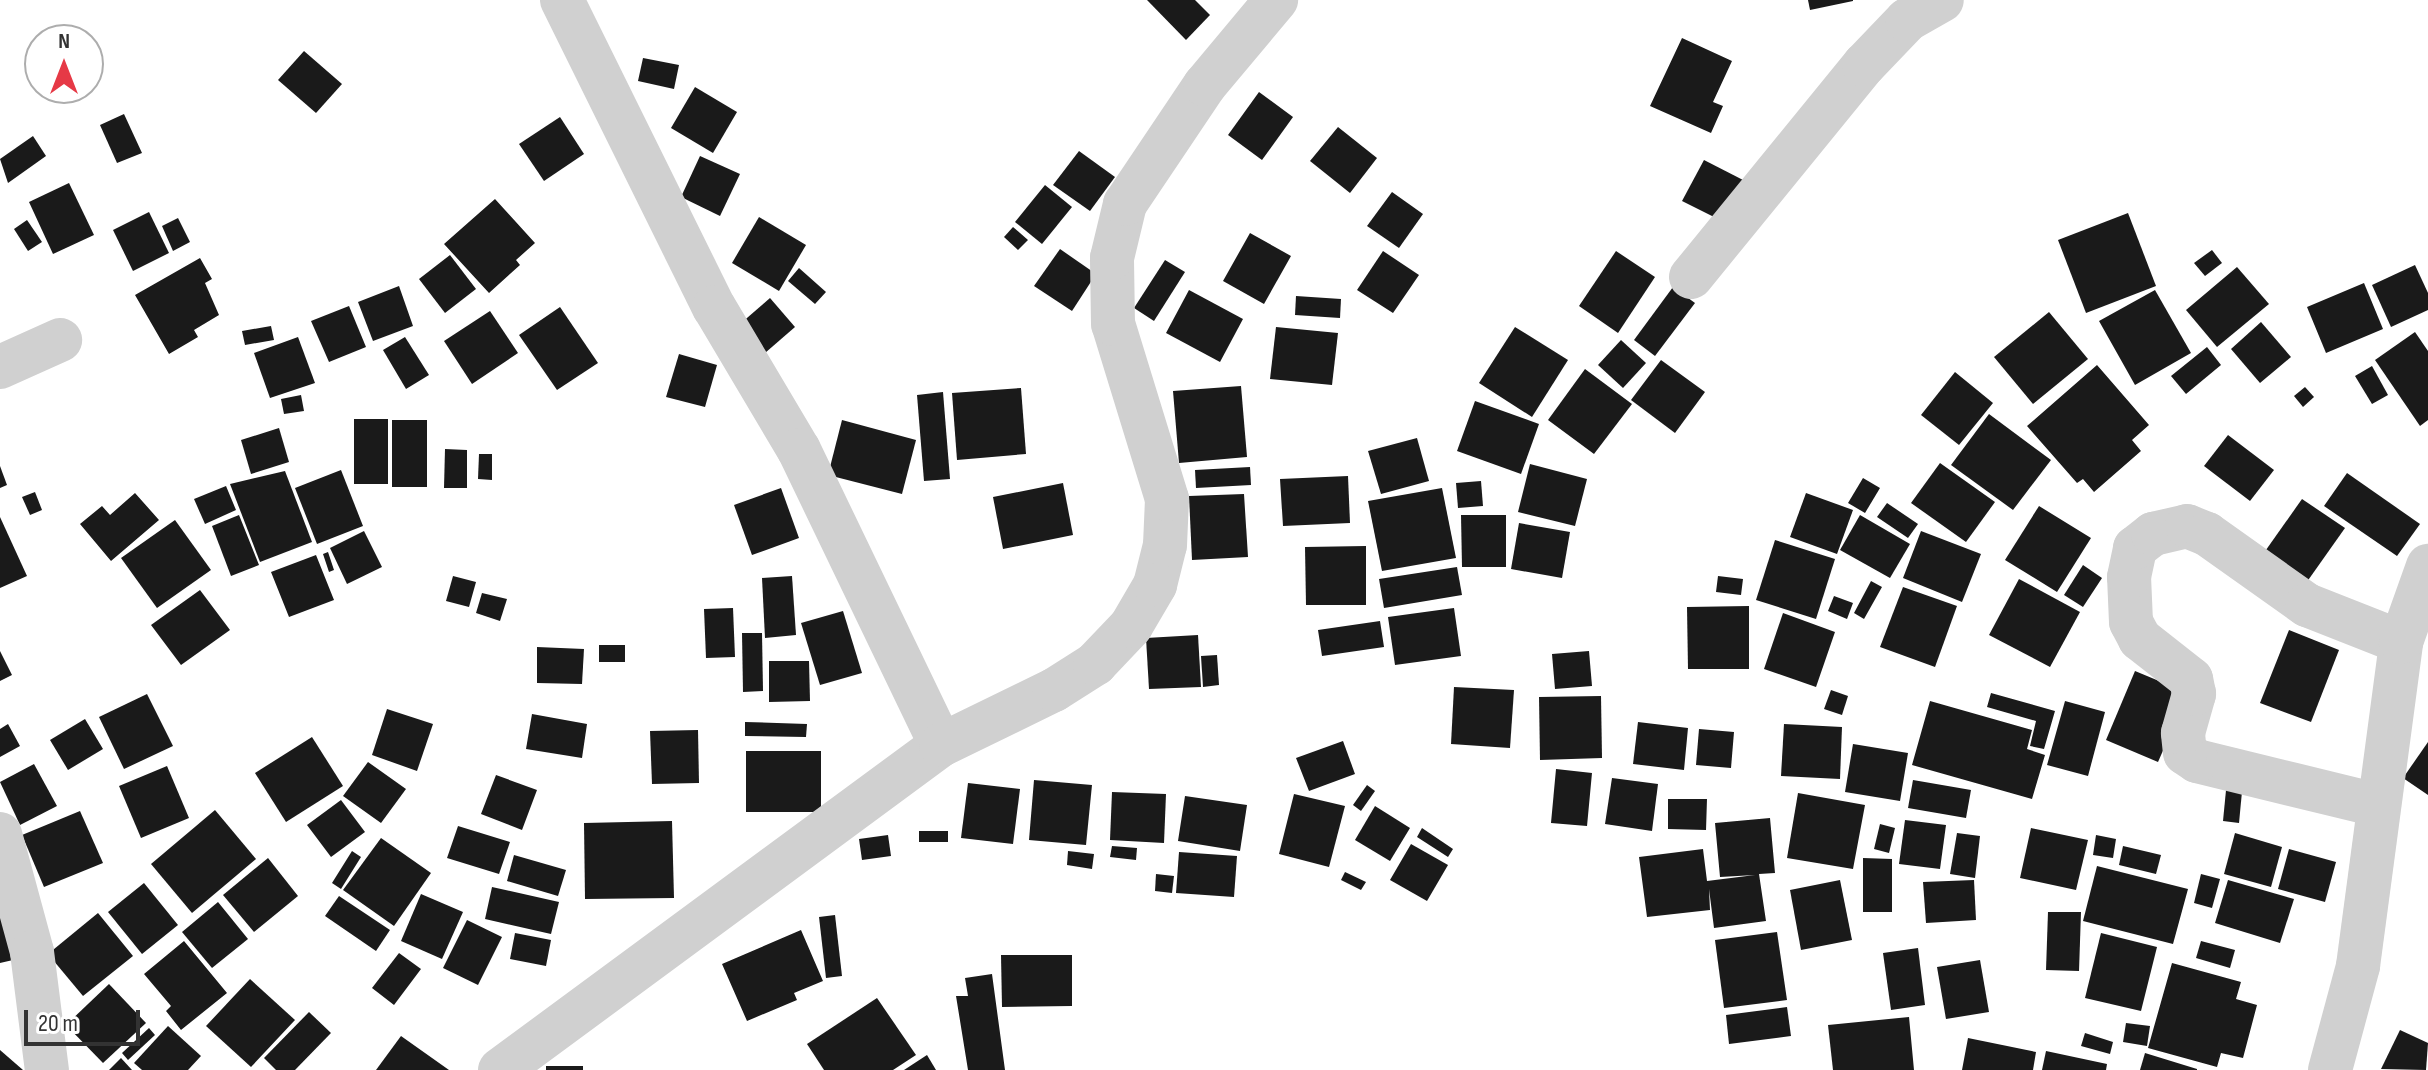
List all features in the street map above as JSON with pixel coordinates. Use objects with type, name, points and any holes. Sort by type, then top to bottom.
[{"type":"street","points":[[562,0],[714,307],[799,450],[941,745]]},
{"type":"street","points":[[500,1070],[941,745],[1054,690],[1095,664],[1131,626],[1155,585],[1165,545],[1167,499],[1113,324],[1112,258],[1125,204],[1205,85],[1276,0]]},
{"type":"street","points":[[1691,277],[1864,65],[1907,20],[1942,0]]},
{"type":"street","points":[[0,367],[60,340]]},
{"type":"street","points":[[2377,805],[2197,761],[2185,753],[2183,733],[2194,694],[2191,679],[2140,639],[2131,622],[2129,577],[2135,548],[2153,534],[2187,526],[2207,534],[2307,605],[2401,642]]},
{"type":"street","points":[[2330,1070],[2358,966],[2401,642],[2428,566]]},
{"type":"street","points":[[0,834],[32,952],[47,1070]]},
{"type":"building","points":[[1147,0],[1195,0],[1210,15],[1186,40]]},
{"type":"building","points":[[1808,0],[1853,0],[1853,1],[1810,10]]},
{"type":"building","points":[[1682,38],[1732,61],[1713,102],[1723,106],[1711,133],[1650,106]]},
{"type":"building","points":[[304,51],[342,84],[316,113],[278,80]]},
{"type":"building","points":[[643,58],[679,65],[674,89],[638,81]]},
{"type":"building","points":[[695,87],[737,112],[713,153],[671,128]]},
{"type":"building","points":[[1259,92],[1293,117],[1262,160],[1228,135]]},
{"type":"building","points":[[124,114],[142,153],[117,163],[100,125]]},
{"type":"building","points":[[560,117],[584,154],[544,181],[519,144]]},
{"type":"building","points":[[1338,127],[1377,158],[1350,193],[1310,161]]},
{"type":"building","points":[[33,136],[46,156],[8,183],[0,159]]},
{"type":"building","points":[[1079,151],[1115,177],[1090,211],[1053,185]]},
{"type":"building","points":[[700,156],[740,174],[720,216],[681,197]]},
{"type":"building","points":[[1704,160],[1745,181],[1724,222],[1682,201]]},
{"type":"building","points":[[69,183],[94,235],[53,254],[29,202]]},
{"type":"building","points":[[1045,185],[1072,207],[1042,244],[1015,222]]},
{"type":"building","points":[[1392,192],[1423,214],[1399,248],[1367,226]]},
{"type":"building","points":[[495,199],[535,243],[516,260],[520,265],[489,293],[444,244]]},
{"type":"building","points":[[149,212],[169,253],[133,271],[113,230]]},
{"type":"building","points":[[2128,213],[2156,286],[2086,313],[2058,240]]},
{"type":"building","points":[[759,217],[806,245],[779,291],[732,263]]},
{"type":"building","points":[[178,218],[190,242],[173,251],[162,226]]},
{"type":"building","points":[[27,220],[42,242],[28,251],[14,229]]},
{"type":"building","points":[[1013,227],[1028,240],[1018,250],[1004,237]]},
{"type":"building","points":[[1250,233],[1291,256],[1264,304],[1223,281]]},
{"type":"building","points":[[1060,249],[1096,274],[1072,311],[1034,286]]},
{"type":"building","points":[[2212,250],[2222,263],[2205,276],[2194,263]]},
{"type":"building","points":[[1383,251],[1419,275],[1393,313],[1357,290]]},
{"type":"building","points":[[1616,251],[1655,277],[1618,333],[1579,306]]},
{"type":"building","points":[[450,255],[476,289],[445,313],[419,279]]},
{"type":"building","points":[[200,258],[212,279],[205,283],[219,315],[194,330],[198,337],[169,354],[135,295]]},
{"type":"building","points":[[1165,260],[1185,272],[1154,321],[1134,308]]},
{"type":"building","points":[[2415,265],[2428,293],[2428,310],[2391,327],[2372,285]]},
{"type":"building","points":[[2237,267],[2269,304],[2217,347],[2186,310]]},
{"type":"building","points":[[799,268],[826,292],[815,304],[788,281]]},
{"type":"building","points":[[2364,283],[2383,329],[2326,353],[2307,307]]},
{"type":"building","points":[[399,286],[413,326],[373,341],[358,302]]},
{"type":"building","points":[[1673,287],[1695,303],[1655,356],[1634,340]]},
{"type":"building","points":[[1189,290],[1243,319],[1220,362],[1166,333]]},
{"type":"building","points":[[2155,290],[2191,353],[2135,385],[2099,321]]},
{"type":"building","points":[[1296,296],[1341,299],[1340,318],[1295,315]]},
{"type":"building","points":[[770,298],[795,327],[765,353],[740,324]]},
{"type":"building","points":[[349,306],[366,347],[329,362],[311,321]]},
{"type":"building","points":[[560,307],[598,363],[557,390],[519,335]]},
{"type":"building","points":[[490,311],[518,353],[472,384],[444,341]]},
{"type":"building","points":[[2049,312],[2088,359],[2033,404],[1994,357]]},
{"type":"building","points":[[2261,322],[2291,357],[2260,383],[2231,349]]},
{"type":"building","points":[[271,326],[274,340],[245,345],[242,331]]},
{"type":"building","points":[[1276,327],[1338,333],[1332,385],[1270,379]]},
{"type":"building","points":[[1515,327],[1568,360],[1532,417],[1479,383]]},
{"type":"building","points":[[2415,332],[2428,351],[2428,420],[2420,426],[2375,360]]},
{"type":"building","points":[[298,337],[315,383],[270,398],[254,353]]},
{"type":"building","points":[[405,337],[429,375],[406,389],[383,350]]},
{"type":"building","points":[[1621,340],[1646,363],[1623,388],[1598,365]]},
{"type":"building","points":[[2207,347],[2221,365],[2186,394],[2171,376]]},
{"type":"building","points":[[679,354],[717,365],[705,407],[666,397]]},
{"type":"building","points":[[1661,360],[1705,392],[1675,433],[1631,400]]},
{"type":"building","points":[[2097,365],[2149,425],[2132,440],[2141,451],[2094,492],[2083,479],[2077,483],[2027,426]]},
{"type":"building","points":[[2372,366],[2388,395],[2372,404],[2355,376]]},
{"type":"building","points":[[1585,369],[1632,404],[1594,454],[1548,420]]},
{"type":"building","points":[[1955,372],[1993,403],[1959,445],[1921,415]]},
{"type":"building","points":[[1241,386],[1247,457],[1179,463],[1173,391]]},
{"type":"building","points":[[2305,387],[2314,397],[2303,407],[2294,396]]},
{"type":"building","points":[[1021,388],[1026,454],[957,460],[952,393]]},
{"type":"building","points":[[943,392],[950,479],[924,481],[917,395]]},
{"type":"building","points":[[301,395],[304,411],[284,414],[281,399]]},
{"type":"building","points":[[1475,401],[1539,424],[1521,474],[1457,451]]},
{"type":"building","points":[[1989,414],[2051,460],[2013,510],[1951,465]]},
{"type":"building","points":[[354,419],[388,419],[388,484],[354,484]]},
{"type":"building","points":[[392,420],[427,420],[427,487],[392,487]]},
{"type":"building","points":[[842,420],[916,440],[902,494],[828,475]]},
{"type":"building","points":[[279,428],[289,462],[251,474],[241,440]]},
{"type":"building","points":[[2228,435],[2274,470],[2250,501],[2204,466]]},
{"type":"building","points":[[1417,438],[1429,481],[1381,494],[1368,451]]},
{"type":"building","points":[[445,449],[467,450],[467,488],[444,488]]},
{"type":"building","points":[[479,454],[492,454],[492,480],[478,479]]},
{"type":"building","points":[[1940,463],[1995,502],[1966,542],[1911,503]]},
{"type":"building","points":[[1530,464],[1587,479],[1575,526],[1518,512]]},
{"type":"building","points":[[0,466],[7,485],[0,488]]},
{"type":"building","points":[[1250,467],[1251,485],[1196,488],[1195,470]]},
{"type":"building","points":[[341,470],[363,526],[317,544],[295,488]]},
{"type":"building","points":[[285,471],[312,542],[260,562],[230,484]]},
{"type":"building","points":[[2347,473],[2420,524],[2397,556],[2324,506]]},
{"type":"building","points":[[1348,476],[1350,523],[1283,526],[1280,479]]},
{"type":"building","points":[[1863,478],[1880,488],[1865,513],[1848,503]]},
{"type":"building","points":[[1481,481],[1483,506],[1458,508],[1456,483]]},
{"type":"building","points":[[1063,483],[1073,535],[1003,549],[993,497]]},
{"type":"building","points":[[226,486],[236,510],[205,524],[194,499]]},
{"type":"building","points":[[781,488],[799,538],[752,555],[734,505]]},
{"type":"building","points":[[1442,488],[1456,558],[1382,571],[1368,501]]},
{"type":"building","points":[[35,492],[42,510],[30,515],[22,497]]},
{"type":"building","points":[[135,493],[159,520],[111,561],[80,524],[102,506],[110,515]]},
{"type":"building","points":[[1806,493],[1853,510],[1837,554],[1790,537]]},
{"type":"building","points":[[1244,494],[1248,557],[1192,560],[1189,496]]},
{"type":"building","points":[[2302,499],[2345,528],[2304,586],[2261,557]]},
{"type":"building","points":[[1887,503],[1918,524],[1908,538],[1877,517]]},
{"type":"building","points":[[2039,506],[2091,538],[2057,592],[2005,560]]},
{"type":"building","points":[[239,515],[259,565],[231,576],[212,526]]},
{"type":"building","points":[[1461,515],[1506,515],[1506,567],[1462,567]]},
{"type":"building","points":[[1860,515],[1910,544],[1890,578],[1840,550]]},
{"type":"building","points":[[0,517],[27,576],[0,588]]},
{"type":"building","points":[[175,520],[211,570],[157,608],[121,558]]},
{"type":"building","points":[[1519,523],[1570,532],[1562,578],[1511,569]]},
{"type":"building","points":[[364,531],[382,567],[347,584],[330,548]]},
{"type":"building","points":[[1921,531],[1981,554],[1962,602],[1903,578]]},
{"type":"building","points":[[1775,540],[1835,559],[1816,619],[1756,600]]},
{"type":"building","points":[[1366,546],[1366,605],[1306,605],[1305,547]]},
{"type":"building","points":[[328,552],[334,570],[329,572],[323,554]]},
{"type":"building","points":[[316,555],[334,600],[289,617],[271,572]]},
{"type":"building","points":[[2083,565],[2102,578],[2083,607],[2064,595]]},
{"type":"building","points":[[1457,567],[1462,595],[1384,608],[1379,579]]},
{"type":"building","points":[[453,576],[476,582],[469,607],[446,601]]},
{"type":"building","points":[[792,576],[796,635],[765,638],[762,578]]},
{"type":"building","points":[[1718,576],[1743,579],[1741,595],[1716,592]]},
{"type":"building","points":[[2019,579],[2080,612],[2050,667],[1989,635]]},
{"type":"building","points":[[1871,581],[1882,587],[1864,619],[1854,613]]},
{"type":"building","points":[[1903,587],[1957,606],[1935,667],[1880,647]]},
{"type":"building","points":[[200,590],[230,630],[181,665],[151,625]]},
{"type":"building","points":[[482,593],[507,599],[500,621],[476,613]]},
{"type":"building","points":[[1834,596],[1853,603],[1847,619],[1828,611]]},
{"type":"building","points":[[1749,606],[1749,669],[1688,669],[1687,607]]},
{"type":"building","points":[[733,608],[735,657],[706,658],[704,609]]},
{"type":"building","points":[[1454,608],[1461,656],[1395,665],[1388,617]]},
{"type":"building","points":[[843,611],[862,673],[820,685],[801,623]]},
{"type":"building","points":[[1783,613],[1835,632],[1816,687],[1764,669]]},
{"type":"building","points":[[1380,621],[1384,647],[1322,656],[1318,630]]},
{"type":"building","points":[[2289,630],[2339,650],[2311,722],[2260,703]]},
{"type":"building","points":[[742,633],[762,633],[763,691],[743,692]]},
{"type":"building","points":[[1198,635],[1201,687],[1149,689],[1146,638]]},
{"type":"building","points":[[599,645],[625,645],[625,662],[599,662]]},
{"type":"building","points":[[537,647],[584,649],[582,684],[537,683]]},
{"type":"building","points":[[0,651],[12,675],[0,681]]},
{"type":"building","points":[[1589,651],[1592,686],[1555,689],[1552,654]]},
{"type":"building","points":[[1217,655],[1219,685],[1203,687],[1201,656]]},
{"type":"building","points":[[769,661],[809,661],[810,701],[769,702]]},
{"type":"building","points":[[2135,671],[2188,693],[2158,762],[2106,740]]},
{"type":"building","points":[[1454,687],[1514,690],[1510,748],[1451,744]]},
{"type":"building","points":[[1831,690],[1848,696],[1842,715],[1824,709]]},
{"type":"building","points":[[1991,693],[2055,711],[2044,749],[2030,746],[2036,721],[1987,707]]},
{"type":"building","points":[[147,694],[173,746],[124,769],[99,717]]},
{"type":"building","points":[[1601,696],[1602,758],[1540,760],[1539,697]]},
{"type":"building","points":[[1930,701],[2032,730],[2027,749],[2045,755],[2032,799],[1912,765]]},
{"type":"building","points":[[2065,701],[2105,712],[2088,776],[2047,765]]},
{"type":"building","points":[[387,709],[433,724],[417,771],[372,755]]},
{"type":"building","points":[[532,714],[587,724],[582,758],[526,749]]},
{"type":"building","points":[[85,719],[103,749],[68,770],[50,740]]},
{"type":"building","points":[[745,722],[807,724],[806,737],[745,736]]},
{"type":"building","points":[[1638,722],[1688,728],[1684,770],[1633,764]]},
{"type":"building","points":[[8,724],[20,746],[0,757],[0,729]]},
{"type":"building","points":[[1784,724],[1842,727],[1840,779],[1781,776]]},
{"type":"building","points":[[1699,729],[1734,732],[1731,768],[1696,765]]},
{"type":"building","points":[[698,730],[699,783],[652,784],[650,731]]},
{"type":"building","points":[[312,737],[343,786],[286,822],[255,773]]},
{"type":"building","points":[[1343,741],[1355,774],[1309,791],[1296,758]]},
{"type":"building","points":[[2428,742],[2428,795],[2403,778]]},
{"type":"building","points":[[1853,744],[1908,753],[1900,801],[1845,792]]},
{"type":"building","points":[[746,751],[821,751],[821,812],[746,812]]},
{"type":"building","points":[[368,762],[406,789],[381,823],[343,796]]},
{"type":"building","points":[[34,764],[57,806],[20,825],[0,782]]},
{"type":"building","points":[[167,766],[189,818],[141,838],[119,786]]},
{"type":"building","points":[[1556,769],[1592,773],[1587,826],[1551,823]]},
{"type":"building","points":[[496,775],[537,790],[522,830],[481,814]]},
{"type":"building","points":[[1612,778],[1658,784],[1652,831],[1605,824]]},
{"type":"building","points":[[1034,780],[1092,785],[1086,845],[1029,840]]},
{"type":"building","points":[[1913,780],[1971,790],[1966,818],[1908,808]]},
{"type":"building","points":[[2227,780],[2243,781],[2239,823],[2223,821]]},
{"type":"building","points":[[968,783],[1020,789],[1013,844],[961,838]]},
{"type":"building","points":[[1367,785],[1375,791],[1361,811],[1353,805]]},
{"type":"building","points":[[1112,792],[1166,794],[1164,843],[1110,840]]},
{"type":"building","points":[[1798,793],[1865,805],[1853,869],[1787,858]]},
{"type":"building","points":[[1294,794],[1345,806],[1329,867],[1279,854]]},
{"type":"building","points":[[1185,796],[1247,805],[1240,851],[1178,841]]},
{"type":"building","points":[[1668,799],[1707,799],[1706,830],[1668,829]]},
{"type":"building","points":[[341,800],[365,832],[331,857],[307,825]]},
{"type":"building","points":[[1375,806],[1410,828],[1390,861],[1355,840]]},
{"type":"building","points":[[215,810],[256,859],[192,913],[151,864]]},
{"type":"building","points":[[80,811],[103,863],[44,887],[22,835]]},
{"type":"building","points":[[1770,818],[1775,873],[1759,874],[1766,921],[1714,928],[1709,889],[1710,910],[1647,917],[1639,857],[1703,849],[1707,881],[1755,875],[1720,877],[1715,823]]},
{"type":"building","points":[[1905,820],[1946,825],[1940,869],[1899,864]]},
{"type":"building","points":[[672,821],[674,898],[585,899],[584,823]]},
{"type":"building","points":[[1880,824],[1895,828],[1889,853],[1874,849]]},
{"type":"building","points":[[458,826],[510,842],[499,874],[447,858]]},
{"type":"building","points":[[1422,828],[1453,849],[1448,857],[1417,837]]},
{"type":"building","points":[[2031,828],[2088,840],[2076,890],[2020,878]]},
{"type":"building","points":[[919,831],[948,831],[948,842],[919,842]]},
{"type":"building","points":[[1957,833],[1980,836],[1975,878],[1950,874]]},
{"type":"building","points":[[2235,833],[2282,847],[2271,887],[2224,874]]},
{"type":"building","points":[[888,835],[891,856],[862,860],[859,839]]},
{"type":"building","points":[[2096,835],[2116,839],[2113,858],[2093,855]]},
{"type":"building","points":[[381,838],[431,873],[394,926],[343,890]]},
{"type":"building","points":[[1411,844],[1448,865],[1427,901],[1390,880]]},
{"type":"building","points":[[1112,846],[1137,848],[1136,860],[1110,857]]},
{"type":"building","points":[[2123,846],[2161,855],[2156,874],[2119,865]]},
{"type":"building","points":[[2289,849],[2336,862],[2325,902],[2278,889]]},
{"type":"building","points":[[352,851],[361,857],[341,889],[332,883]]},
{"type":"building","points":[[1068,851],[1094,854],[1092,869],[1067,865]]},
{"type":"building","points":[[1179,852],[1237,856],[1234,897],[1176,893]]},
{"type":"building","points":[[514,855],[566,870],[558,896],[507,881]]},
{"type":"building","points":[[268,858],[298,896],[254,932],[223,895]]},
{"type":"building","points":[[1863,858],[1892,859],[1892,912],[1863,912]]},
{"type":"building","points":[[2097,866],[2188,889],[2173,944],[2083,921]]},
{"type":"building","points":[[1345,872],[1366,882],[1361,890],[1341,880]]},
{"type":"building","points":[[1156,874],[1174,876],[1172,893],[1155,891]]},
{"type":"building","points":[[2201,874],[2220,879],[2212,908],[2194,903]]},
{"type":"building","points":[[1840,880],[1852,940],[1801,950],[1790,890]]},
{"type":"building","points":[[1974,880],[1976,920],[1926,923],[1923,882]]},
{"type":"building","points":[[2228,880],[2294,899],[2280,943],[2215,923]]},
{"type":"building","points":[[144,883],[178,925],[142,954],[108,912]]},
{"type":"building","points":[[492,887],[559,902],[551,934],[485,919]]},
{"type":"building","points":[[421,894],[463,912],[442,959],[401,941]]},
{"type":"building","points":[[339,896],[390,930],[376,951],[325,916]]},
{"type":"building","points":[[218,902],[248,939],[212,968],[182,932]]},
{"type":"building","points":[[0,910],[13,960],[0,963]]},
{"type":"building","points":[[2048,912],[2081,912],[2079,971],[2046,970]]},
{"type":"building","points":[[98,913],[133,956],[83,996],[48,954]]},
{"type":"building","points":[[835,915],[842,976],[826,978],[819,917]]},
{"type":"building","points":[[467,920],[502,937],[478,985],[443,968]]},
{"type":"building","points":[[801,930],[823,981],[794,993],[797,1000],[747,1021],[722,964]]},
{"type":"building","points":[[1777,932],[1787,1000],[1724,1008],[1715,940]]},
{"type":"building","points":[[515,933],[551,940],[546,966],[510,959]]},
{"type":"building","points":[[2101,933],[2157,947],[2141,1011],[2085,998]]},
{"type":"building","points":[[184,941],[227,993],[181,1030],[166,1011],[171,1006],[144,974]]},
{"type":"building","points":[[2201,941],[2235,950],[2230,968],[2196,958]]},
{"type":"building","points":[[1918,948],[1925,1005],[1891,1010],[1883,953]]},
{"type":"building","points":[[399,953],[421,969],[394,1005],[372,988]]},
{"type":"building","points":[[1001,955],[1072,955],[1072,1006],[1002,1007]]},
{"type":"building","points":[[1980,960],[1989,1012],[1946,1019],[1937,967]]},
{"type":"building","points":[[2172,963],[2241,982],[2236,999],[2257,1005],[2243,1058],[2221,1053],[2217,1067],[2148,1048]]},
{"type":"building","points":[[992,974],[1005,1070],[968,1070],[956,996],[968,996],[965,978]]},
{"type":"building","points":[[250,979],[295,1020],[251,1067],[206,1026]]},
{"type":"building","points":[[109,984],[146,1023],[103,1063],[66,1025]]},
{"type":"building","points":[[877,998],[916,1055],[893,1070],[824,1070],[807,1044]]},
{"type":"building","points":[[1787,1007],[1791,1036],[1729,1044],[1726,1015]]},
{"type":"building","points":[[309,1012],[331,1033],[295,1070],[276,1070],[264,1058]]},
{"type":"building","points":[[1909,1017],[1914,1070],[1833,1070],[1828,1025]]},
{"type":"building","points":[[2126,1023],[2150,1026],[2147,1046],[2123,1042]]},
{"type":"building","points":[[168,1026],[201,1056],[188,1070],[142,1070],[134,1063]]},
{"type":"building","points":[[149,1028],[155,1035],[128,1060],[122,1053]]},
{"type":"building","points":[[2400,1030],[2428,1043],[2426,1070],[2381,1069]]},
{"type":"building","points":[[2085,1033],[2113,1042],[2110,1054],[2081,1046]]},
{"type":"building","points":[[401,1036],[449,1070],[376,1070]]},
{"type":"building","points":[[1968,1038],[2036,1052],[2033,1070],[1962,1070]]},
{"type":"building","points":[[0,1050],[23,1070],[0,1070]]},
{"type":"building","points":[[2046,1051],[2107,1064],[2106,1070],[2042,1070]]},
{"type":"building","points":[[2145,1053],[2197,1069],[2197,1070],[2140,1070]]},
{"type":"building","points":[[927,1055],[936,1070],[904,1070]]},
{"type":"building","points":[[121,1058],[132,1070],[109,1070]]},
{"type":"building","points":[[546,1066],[583,1066],[583,1070],[546,1070]]}]
